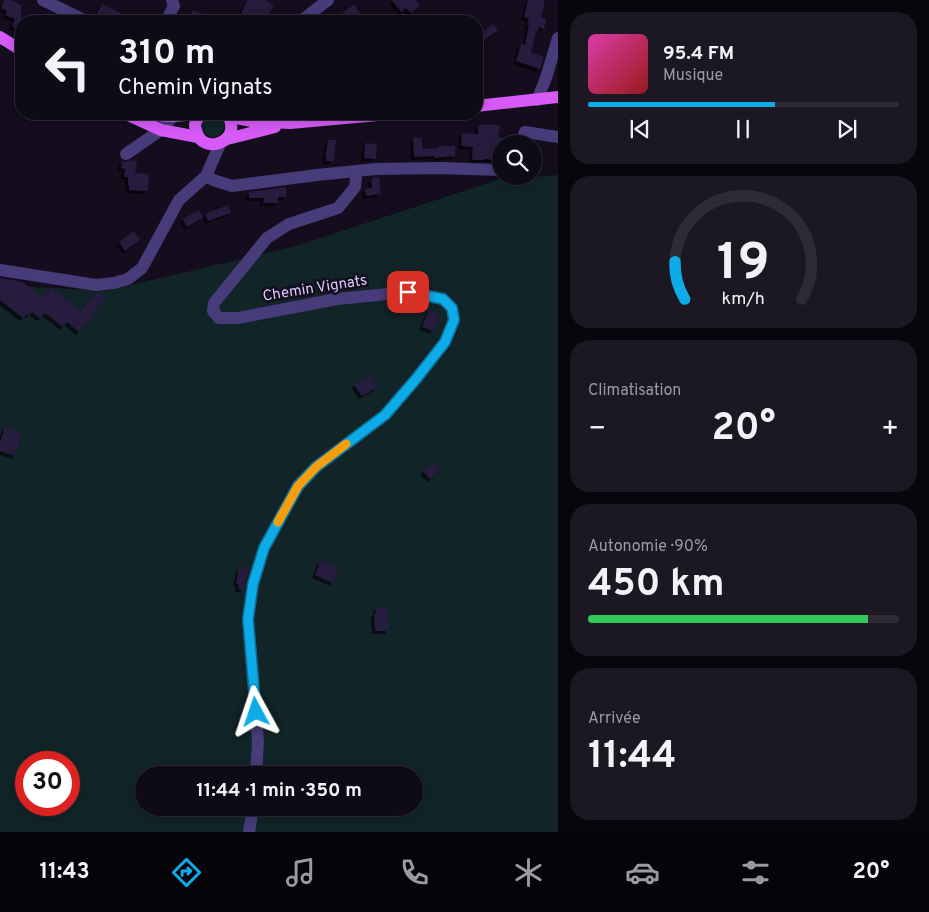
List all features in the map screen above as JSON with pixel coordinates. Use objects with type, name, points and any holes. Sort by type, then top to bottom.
[{"type":"main road","points":[[0,37],[15,46]]},
{"type":"main road","points":[[483,105],[558,97]]},
{"type":"main road","points":[[139,120],[161,130],[201,139],[211,144],[290,123]]},
{"type":"main road","points":[[197,120],[195,125],[201,139]]},
{"type":"main road","points":[[223,141],[232,128],[230,120]]},
{"type":"main road","points":[[248,120],[290,123],[323,120]]},
{"type":"street","points":[[42,0],[73,15]]},
{"type":"street","points":[[169,15],[174,6],[172,0]]},
{"type":"street","points":[[309,15],[328,0]]},
{"type":"street","points":[[536,100],[546,78],[558,38]]},
{"type":"street","points":[[126,154],[161,130],[170,120]]},
{"type":"street","points":[[524,135],[525,132],[558,137]]},
{"type":"street","points":[[201,139],[208,156],[208,173],[213,180],[232,186],[376,169],[492,170]]},
{"type":"street","points":[[0,270],[96,285],[128,279],[142,268],[179,200],[208,173],[223,141]]},
{"type":"street","name":"Chemin Vignats","points":[[257,766],[258,742],[248,619],[253,584],[264,548],[298,486],[316,467],[385,415],[445,342],[454,320],[452,308],[443,299],[408,292],[336,299],[238,318],[219,318],[213,311],[214,303],[266,238],[289,224],[338,208],[356,188],[355,172]]},
{"type":"street","points":[[249,832],[252,816]]},
{"type":"green space","points":[[204,120],[222,120],[224,130],[217,137],[209,137],[202,130]]},
{"type":"green space","points":[[558,175],[558,832],[0,832],[0,285],[106,291],[296,246],[492,182],[492,185],[542,185],[542,176]]},
{"type":"building","points":[[5,0],[11,0],[21,5],[21,15],[15,15],[15,19],[5,15],[7,11],[1,8]]},
{"type":"building","points":[[248,0],[265,0],[274,5],[268,15],[245,15],[241,13]]},
{"type":"building","points":[[392,0],[416,0],[420,6],[411,13],[406,8],[401,12]]},
{"type":"building","points":[[528,0],[545,0],[541,18],[546,19],[544,29],[539,27],[538,31],[536,31],[531,53],[544,57],[540,69],[516,61],[521,44],[525,45],[529,25],[527,25],[529,18],[524,17]]},
{"type":"building","points":[[102,4],[122,14],[122,15],[96,15]]},
{"type":"building","points":[[354,4],[361,15],[340,15]]},
{"type":"building","points":[[193,10],[206,15],[191,15]]},
{"type":"building","points":[[493,24],[498,30],[483,41],[483,32]]},
{"type":"building","points":[[478,125],[500,125],[498,135],[492,135],[492,159],[472,160],[473,147],[461,146],[462,133],[478,134]]},
{"type":"building","points":[[413,138],[422,138],[422,149],[455,146],[455,156],[414,157]]},
{"type":"building","points":[[328,140],[336,140],[334,161],[326,161]]},
{"type":"building","points":[[365,143],[377,144],[376,159],[364,158]]},
{"type":"building","points":[[122,161],[137,161],[135,173],[149,174],[148,191],[129,190],[128,177],[124,177],[125,169],[121,168]]},
{"type":"building","points":[[374,177],[379,177],[381,194],[366,196],[365,189],[372,188],[371,180]]},
{"type":"building","points":[[286,187],[286,197],[278,197],[278,203],[263,203],[264,198],[249,198],[249,192]]},
{"type":"building","points":[[228,205],[231,213],[208,221],[205,214]]},
{"type":"building","points":[[199,210],[203,218],[187,227],[183,219]]},
{"type":"building","points":[[134,231],[140,240],[125,251],[119,242]]},
{"type":"building","points":[[0,278],[23,282],[42,298],[52,287],[80,312],[96,293],[106,297],[79,332],[67,322],[63,327],[45,313],[40,318],[32,312],[23,318],[0,300]]},
{"type":"building","points":[[429,310],[440,315],[433,331],[422,327]]},
{"type":"building","points":[[371,375],[378,387],[362,396],[354,385]]},
{"type":"building","points":[[5,427],[22,433],[15,456],[0,451],[0,442]]},
{"type":"building","points":[[434,463],[440,471],[430,479],[423,471]]},
{"type":"building","points":[[321,560],[339,568],[333,583],[315,575]]},
{"type":"building","points":[[239,568],[249,570],[244,590],[238,589],[239,584],[236,583]]},
{"type":"building","points":[[386,607],[389,631],[375,631],[374,614],[376,613],[376,608]]},
{"type":"slow traffic","points":[[278,522],[298,486],[316,467],[346,444]]},
{"type":"route","points":[[256,712],[248,619],[253,584],[264,548],[298,486],[316,467],[385,415],[445,342],[454,320],[452,308],[443,299],[408,292]]}]
